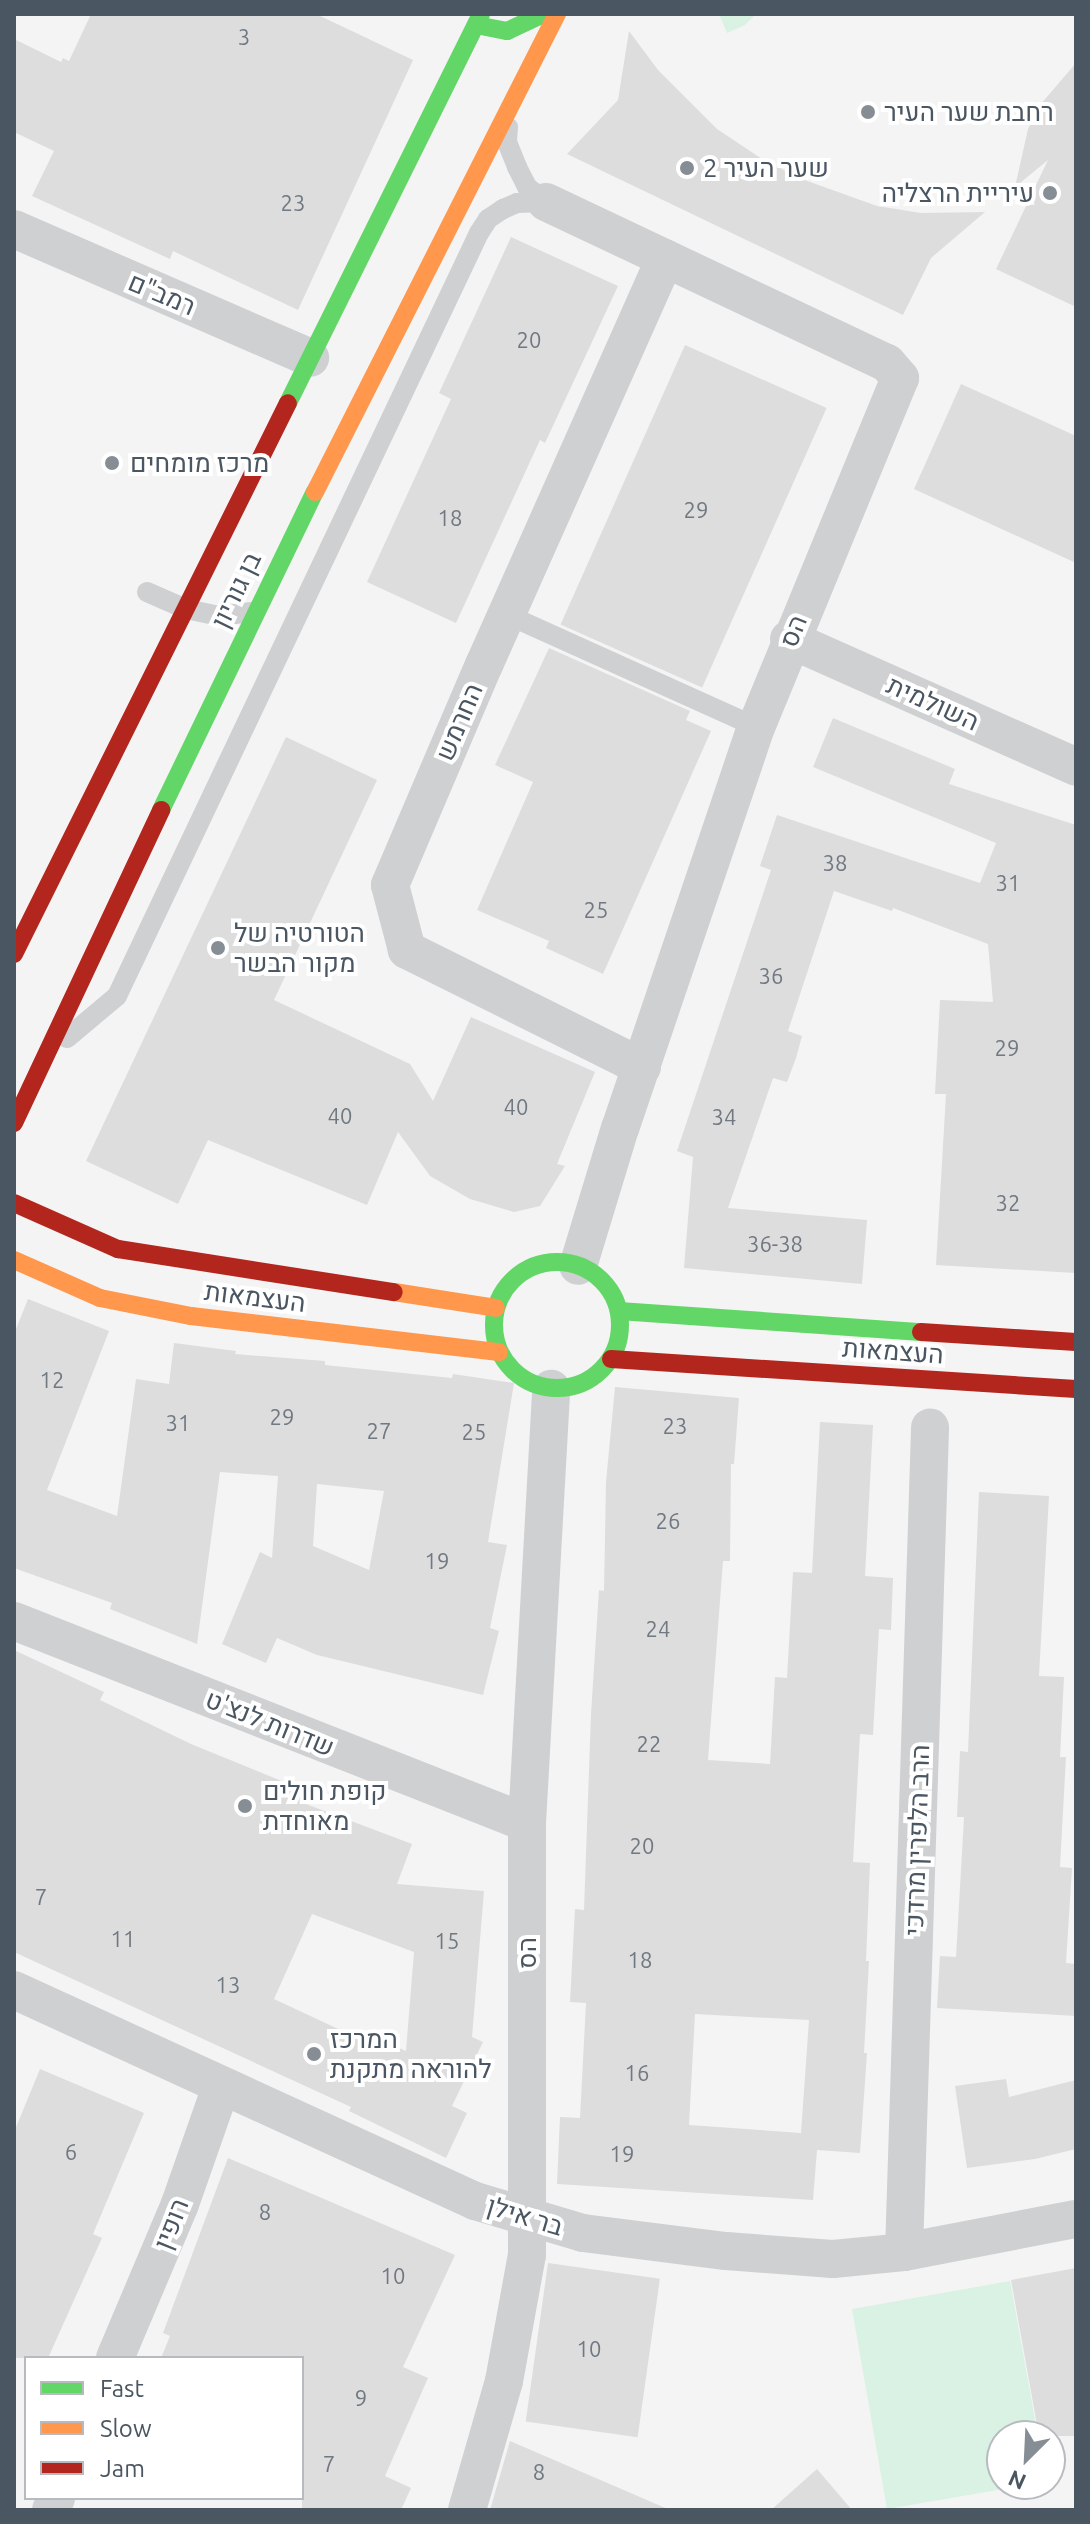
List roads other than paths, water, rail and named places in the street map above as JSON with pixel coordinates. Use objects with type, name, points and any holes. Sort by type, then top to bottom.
[{"type":"street","points":[[474,23],[543,14]]},
{"type":"street","name":"בן גוריון","points":[[14,1123],[254,612],[557,14]]},
{"type":"street","points":[[474,23],[518,53],[521,88]]},
{"type":"street","name":"בן גוריון","points":[[14,954],[474,23]]},
{"type":"street","name":"הס","points":[[546,202],[887,363],[900,378],[789,639],[756,727],[620,1128],[578,1266]]},
{"type":"street","name":"רמב\"ם","points":[[14,229],[310,358]]},
{"type":"street","name":"החרמש","points":[[642,1067],[407,950],[390,885],[506,614],[665,259]]},
{"type":"street","name":"השולמית","points":[[789,639],[1076,767]]},
{"type":"street","name":"העצמאות","points":[[14,1203],[118,1249],[496,1308]]},
{"type":"street","name":"העצמאות","points":[[14,1260],[100,1298],[191,1316],[499,1352]]},
{"type":"street","points":[[544,1263],[578,1266],[604,1283],[619,1311],[618,1344],[611,1359],[585,1382],[551,1389],[530,1383],[512,1370],[499,1352],[494,1338],[496,1308],[514,1278],[528,1269],[544,1263]]},
{"type":"street","name":"העצמאות","points":[[619,1311],[1076,1342]]},
{"type":"street","name":"העצמאות","points":[[611,1359],[1076,1389]]},
{"type":"street","name":"הס","points":[[467,2510],[504,2381],[527,2255],[527,1823],[551,1389]]},
{"type":"street","name":"הרב הלפרין מרדכי","points":[[904,2252],[930,1427]]},
{"type":"street","name":"שדרות לנצ'ט","points":[[14,1621],[527,1823]]},
{"type":"street","name":"בר אילן","points":[[14,1990],[475,2201],[583,2233],[726,2251],[833,2259],[904,2252],[1076,2219]]},
{"type":"street","name":"רופין","points":[[116,2356],[180,2204],[221,2087]]},
{"type":"lane","points":[[509,112],[507,142],[517,167],[527,187],[546,202]]},
{"type":"lane","points":[[42,1058],[117,996],[479,233],[488,219],[503,209],[517,203],[546,202]]},
{"type":"lane","points":[[167,646],[159,612],[147,592],[186,609],[219,616],[254,612]]},
{"type":"lane","points":[[506,614],[756,727]]},
{"type":"place","name":"רחבת שער העיר","points":[[868,112]]},
{"type":"place","name":"שער העיר 2","points":[[687,168]]},
{"type":"place","name":"עיריית הרצליה","points":[[1050,193]]},
{"type":"place","name":"מרכז מומחים","points":[[112,463]]},
{"type":"place","name":"הטורטיה של מקור הבשר","points":[[218,948]]},
{"type":"place","name":"קופת חולים מאוחדת","points":[[245,1806]]},
{"type":"place","name":"המרכז להוראה מתקנת","points":[[314,2054]]}]
